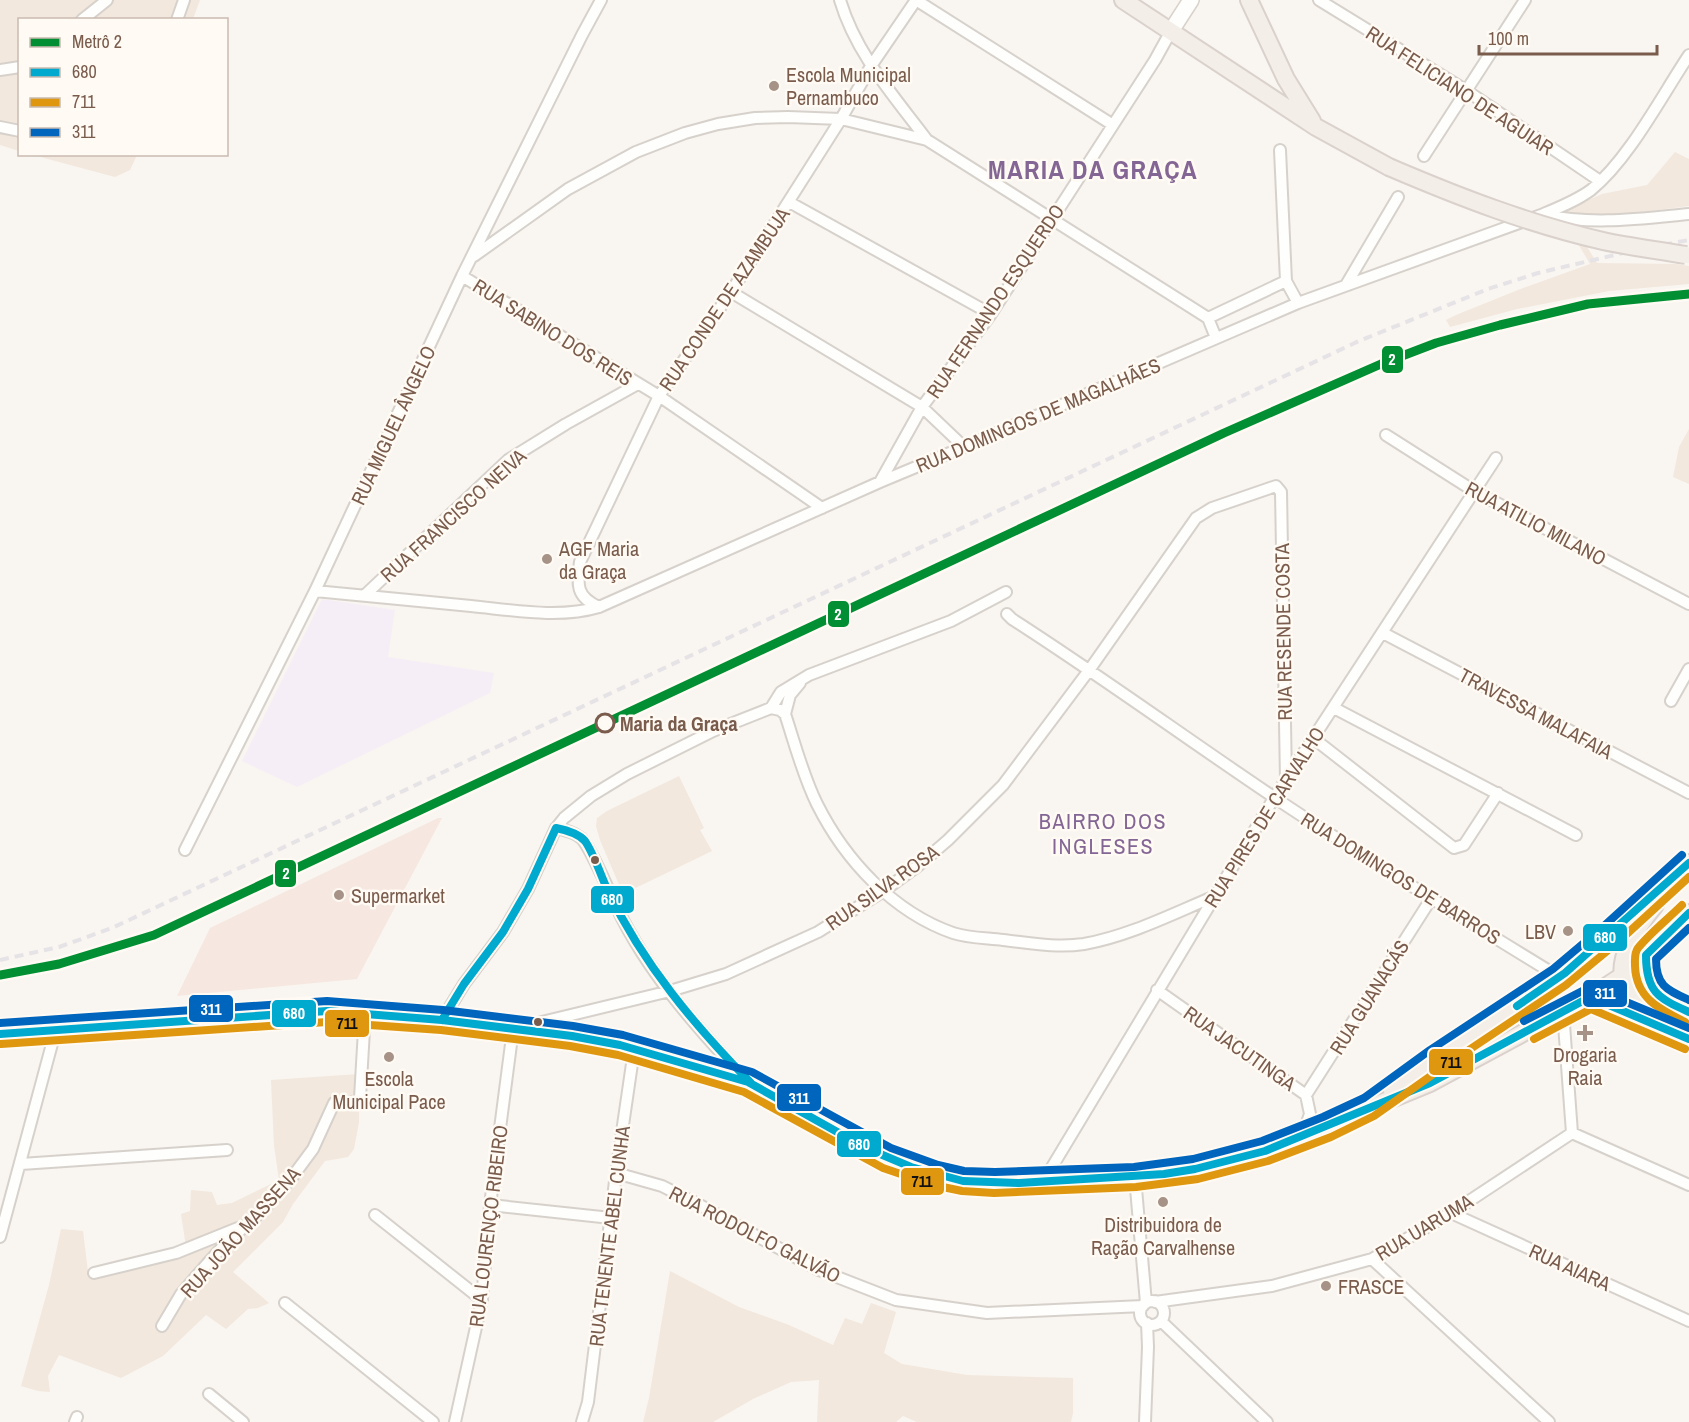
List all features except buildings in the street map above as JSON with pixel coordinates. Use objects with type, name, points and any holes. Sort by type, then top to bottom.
[{"type":"main road","points":[[1123,0],[1316,127],[1389,167],[1470,201],[1537,224],[1605,242],[1689,255]]},
{"type":"main road","points":[[1249,0],[1286,79],[1316,127]]},
{"type":"main road","points":[[1369,1107],[1559,977],[1611,934],[1689,862]]},
{"type":"main road","points":[[1656,1024],[1634,1002],[1626,988],[1622,976],[1627,951],[1639,925],[1689,868]]},
{"type":"main road","points":[[0,1034],[308,1011],[365,1013],[442,1020],[604,1041],[748,1082],[866,1148],[911,1167],[963,1181],[1042,1182],[1135,1177],[1195,1169],[1265,1151],[1302,1138],[1369,1107],[1430,1083],[1590,997],[1622,976],[1689,913]]},
{"type":"main road","points":[[1646,955],[1645,970],[1651,990],[1659,998],[1689,1012]]},
{"type":"main road","points":[[1590,997],[1689,1039]]},
{"type":"street","points":[[84,18],[107,0]]},
{"type":"street","name":"RUA MIGUEL ÂNGELO","points":[[185,850],[315,591],[462,276],[601,0]]},
{"type":"street","points":[[840,0],[854,37],[871,66],[927,140]]},
{"type":"street","points":[[916,0],[1113,125]]},
{"type":"street","name":"RUA CONDE DE AZAMBUJA","points":[[599,607],[588,602],[581,594],[578,586],[580,562],[659,396],[731,292],[841,119],[871,66],[916,0]]},
{"type":"street","name":"RUA FERNANDO ESQUERDO","points":[[880,482],[922,407],[991,314],[1155,60],[1191,0]]},
{"type":"street","name":"RUA FELICIANO DE AGUIAR","points":[[1319,0],[1467,91],[1600,181]]},
{"type":"street","points":[[1424,156],[1525,0]]},
{"type":"street","points":[[178,18],[182,1]]},
{"type":"street","name":"RUA DOMINGOS DE MAGALHÃES","points":[[315,591],[567,613],[583,612],[599,607],[880,482],[1298,303],[1541,215],[1573,201],[1600,181],[1619,162],[1689,55]]},
{"type":"street","points":[[0,70],[18,67]]},
{"type":"street","points":[[472,258],[568,189],[636,152],[685,133],[718,124],[755,118],[841,119],[927,140],[1208,318],[1216,338]]},
{"type":"street","points":[[0,127],[18,131]]},
{"type":"street","points":[[1280,150],[1286,281],[1298,303]]},
{"type":"street","points":[[1346,285],[1398,197]]},
{"type":"street","points":[[789,202],[991,314]]},
{"type":"street","points":[[1541,215],[1584,222],[1689,214]]},
{"type":"street","name":"RUA SABINO DOS REIS","points":[[462,276],[659,396],[822,508]]},
{"type":"street","points":[[1208,318],[1286,281]]},
{"type":"street","points":[[731,292],[922,407],[964,447]]},
{"type":"street","name":"RUA FRANCISCO NEIVA","points":[[365,596],[508,460],[566,424],[638,384]]},
{"type":"street","name":"RUA ATILIO MILANO","points":[[1386,435],[1474,491],[1689,604]]},
{"type":"street","name":"RUA PIRES DE CARVALHO","points":[[1042,1182],[1274,798],[1496,458]]},
{"type":"street","name":"RUA RESENDE COSTA","points":[[1212,508],[1276,486],[1281,492],[1286,780]]},
{"type":"street","name":"RUA SILVA ROSA","points":[[513,1029],[670,991],[726,974],[818,932],[882,892],[919,865],[948,840],[1003,784],[1090,669],[1196,518],[1212,508]]},
{"type":"street","points":[[771,708],[781,692],[809,675],[951,621],[1005,592]]},
{"type":"street","name":"RUA DOMINGOS DE BARROS","points":[[1007,614],[1090,669],[1274,798],[1559,977]]},
{"type":"street","name":"TRAVESSA MALAFAIA","points":[[1383,633],[1689,793]]},
{"type":"street","points":[[1671,701],[1689,669]]},
{"type":"street","points":[[809,675],[790,695],[785,714],[817,805],[843,848],[882,892],[928,921],[955,933],[1047,946],[1083,944],[1114,936],[1213,897]]},
{"type":"street","points":[[442,1020],[464,984],[484,960],[508,924],[528,889],[556,828],[564,818],[591,796],[617,780],[713,731],[771,708],[785,714]]},
{"type":"street","points":[[1334,708],[1576,835]]},
{"type":"street","points":[[1313,738],[1454,848],[1464,845],[1498,794]]},
{"type":"street","points":[[556,828],[575,834],[584,840],[639,949],[718,1050],[748,1082]]},
{"type":"street","name":"RUA GUANACÁS","points":[[1306,1095],[1431,898]]},
{"type":"street","name":"RUA JACUTINGA","points":[[1157,990],[1306,1095],[1310,1114],[1302,1138]]},
{"type":"street","points":[[1563,1011],[1572,1132],[1689,1185]]},
{"type":"street","name":"RUA JOÃO MASSENA","points":[[162,1326],[181,1294],[227,1242],[275,1197],[302,1165],[319,1139],[336,1102],[356,1102],[361,1094],[365,1013]]},
{"type":"street","points":[[0,1238],[56,1029]]},
{"type":"street","name":"RUA LOURENÇO RIBEIRO","points":[[456,1422],[482,1300],[490,1205],[513,1029]]},
{"type":"street","name":"RUA TENENTE ABEL CUNHA","points":[[582,1422],[588,1402],[616,1173],[634,1050]]},
{"type":"street","name":"RUA JACUTINGA","points":[[1310,1114],[1327,1127]]},
{"type":"street","name":"RUA UARUMA","points":[[1148,1304],[1272,1286],[1372,1259],[1451,1213],[1572,1132]]},
{"type":"street","points":[[21,1164],[227,1150]]},
{"type":"street","name":"RUA RODOLFO GALVÃO","points":[[616,1173],[662,1186],[819,1270],[896,1300],[987,1313],[1148,1304]]},
{"type":"street","points":[[1135,1177],[1148,1304],[1141,1314],[1147,1323],[1148,1347],[1145,1422]]},
{"type":"street","points":[[490,1205],[611,1218]]},
{"type":"street","name":"RUA AIARA","points":[[1451,1213],[1689,1321]]},
{"type":"street","points":[[375,1215],[482,1300]]},
{"type":"street","points":[[94,1273],[176,1253],[247,1224]]},
{"type":"street","points":[[1372,1259],[1549,1422]]},
{"type":"street","points":[[285,1303],[433,1422]]},
{"type":"street","points":[[1147,1323],[1154,1325],[1164,1316],[1162,1306],[1148,1304]]},
{"type":"street","points":[[1161,1321],[1267,1422]]},
{"type":"street","points":[[209,1394],[243,1422]]},
{"type":"shaded area","points":[[0,0],[200,0],[193,18],[18,18],[18,151],[0,145]]},
{"type":"shaded area","points":[[1675,152],[1689,159],[1689,206],[1571,221],[1597,263],[1689,266],[1689,284],[1609,291],[1517,309],[1450,327],[1446,320],[1456,315],[1590,264],[1560,213],[1602,194],[1647,185]]},
{"type":"shaded area","points":[[37,156],[136,156],[130,170],[115,177]]},
{"type":"shaded area","points":[[1689,429],[1689,484],[1673,477],[1679,447]]},
{"type":"shaded area","points":[[322,599],[395,610],[388,657],[494,673],[490,693],[297,787],[242,761]]},
{"type":"shaded area","points":[[679,776],[704,828],[700,830],[712,851],[623,894],[600,840],[596,826],[597,818]]},
{"type":"shaded area","name":"Supermarket","points":[[442,818],[357,979],[177,996],[210,928]]},
{"type":"shaded area","points":[[359,1074],[359,1122],[354,1149],[348,1157],[325,1161],[293,1204],[283,1222],[233,1272],[269,1303],[248,1309],[226,1329],[206,1315],[163,1356],[121,1378],[59,1355],[48,1376],[50,1392],[21,1386],[49,1285],[61,1229],[83,1231],[88,1272],[186,1247],[181,1214],[190,1211],[191,1190],[212,1192],[217,1205],[232,1203],[279,1180],[274,1146],[271,1080]]},
{"type":"shaded area","points":[[670,1271],[739,1307],[789,1325],[833,1345],[845,1318],[862,1324],[871,1303],[896,1312],[884,1353],[902,1364],[967,1375],[1073,1378],[1071,1422],[917,1422],[903,1416],[896,1422],[817,1422],[819,1380],[791,1382],[753,1399],[713,1422],[643,1422]]},
{"type":"railway","points":[[0,960],[59,947],[112,928],[1359,341],[1488,289],[1538,273],[1689,240]]},
{"type":"metro line","name":"2","points":[[0,975],[59,964],[154,935],[1224,433],[1381,364],[1436,343],[1588,304],[1689,294]]},
{"type":"transit line","name":"680","points":[[442,1020],[464,984],[503,932],[528,889],[556,828],[575,834],[585,841],[622,918],[654,969],[690,1016],[751,1083]]},
{"type":"transit line","name":"311","points":[[0,1023],[327,1001],[443,1010],[573,1026],[623,1035],[752,1072],[891,1148],[938,1165],[964,1171],[995,1172],[1134,1167],[1193,1159],[1262,1141],[1364,1098],[1430,1050],[1553,969],[1682,855]]},
{"type":"transit line","name":"680","points":[[1517,1006],[1565,973],[1689,863]]},
{"type":"transit line","name":"711","points":[[1,1044],[327,1022],[441,1030],[570,1046],[618,1055],[744,1092],[883,1168],[933,1185],[962,1191],[994,1193],[1136,1187],[1198,1179],[1268,1161],[1331,1137],[1374,1116],[1566,985],[1618,942],[1689,877]]},
{"type":"transit line","name":"711","points":[[1682,905],[1638,948],[1635,954],[1635,966],[1636,977],[1644,994],[1658,1007],[1685,1022]]},
{"type":"transit line","name":"680","points":[[1689,913],[1646,955],[1651,986],[1662,998],[1689,1012]]},
{"type":"transit line","name":"311","points":[[1689,928],[1656,959],[1658,975],[1664,986],[1689,1000]]},
{"type":"transit line","name":"311","points":[[1524,1021],[1590,987],[1689,1028]]},
{"type":"transit line","name":"680","points":[[0,1034],[327,1011],[442,1020],[572,1036],[620,1045],[748,1082],[866,1148],[911,1167],[963,1181],[1019,1183],[1164,1174],[1195,1169],[1265,1151],[1430,1083],[1590,997],[1689,1039]]},
{"type":"transit line","name":"711","points":[[1534,1039],[1591,1009],[1685,1049]]},
{"type":"place","name":"Escola Municipal Pernambuco","points":[[774,86]]},
{"type":"place","name":"AGF Maria da Graça","points":[[547,559]]},
{"type":"place","name":"Maria da Graça","points":[[605,723]]},
{"type":"place","name":"Supermarket","points":[[339,895]]},
{"type":"place","name":"LBV","points":[[1568,931]]},
{"type":"place","name":"Drogaria Raia","points":[[1585,1033]]},
{"type":"place","name":"Escola Municipal Pace","points":[[389,1057]]},
{"type":"place","name":"Distribuidora de Ração Carvalhense","points":[[1163,1202]]},
{"type":"place","name":"FRASCE","points":[[1326,1286]]},
{"type":"district","name":"MARIA DA GRAÇA","points":[[1093,169]]},
{"type":"district","name":"BAIRRO DOS INGLESES","points":[[1103,834]]}]
